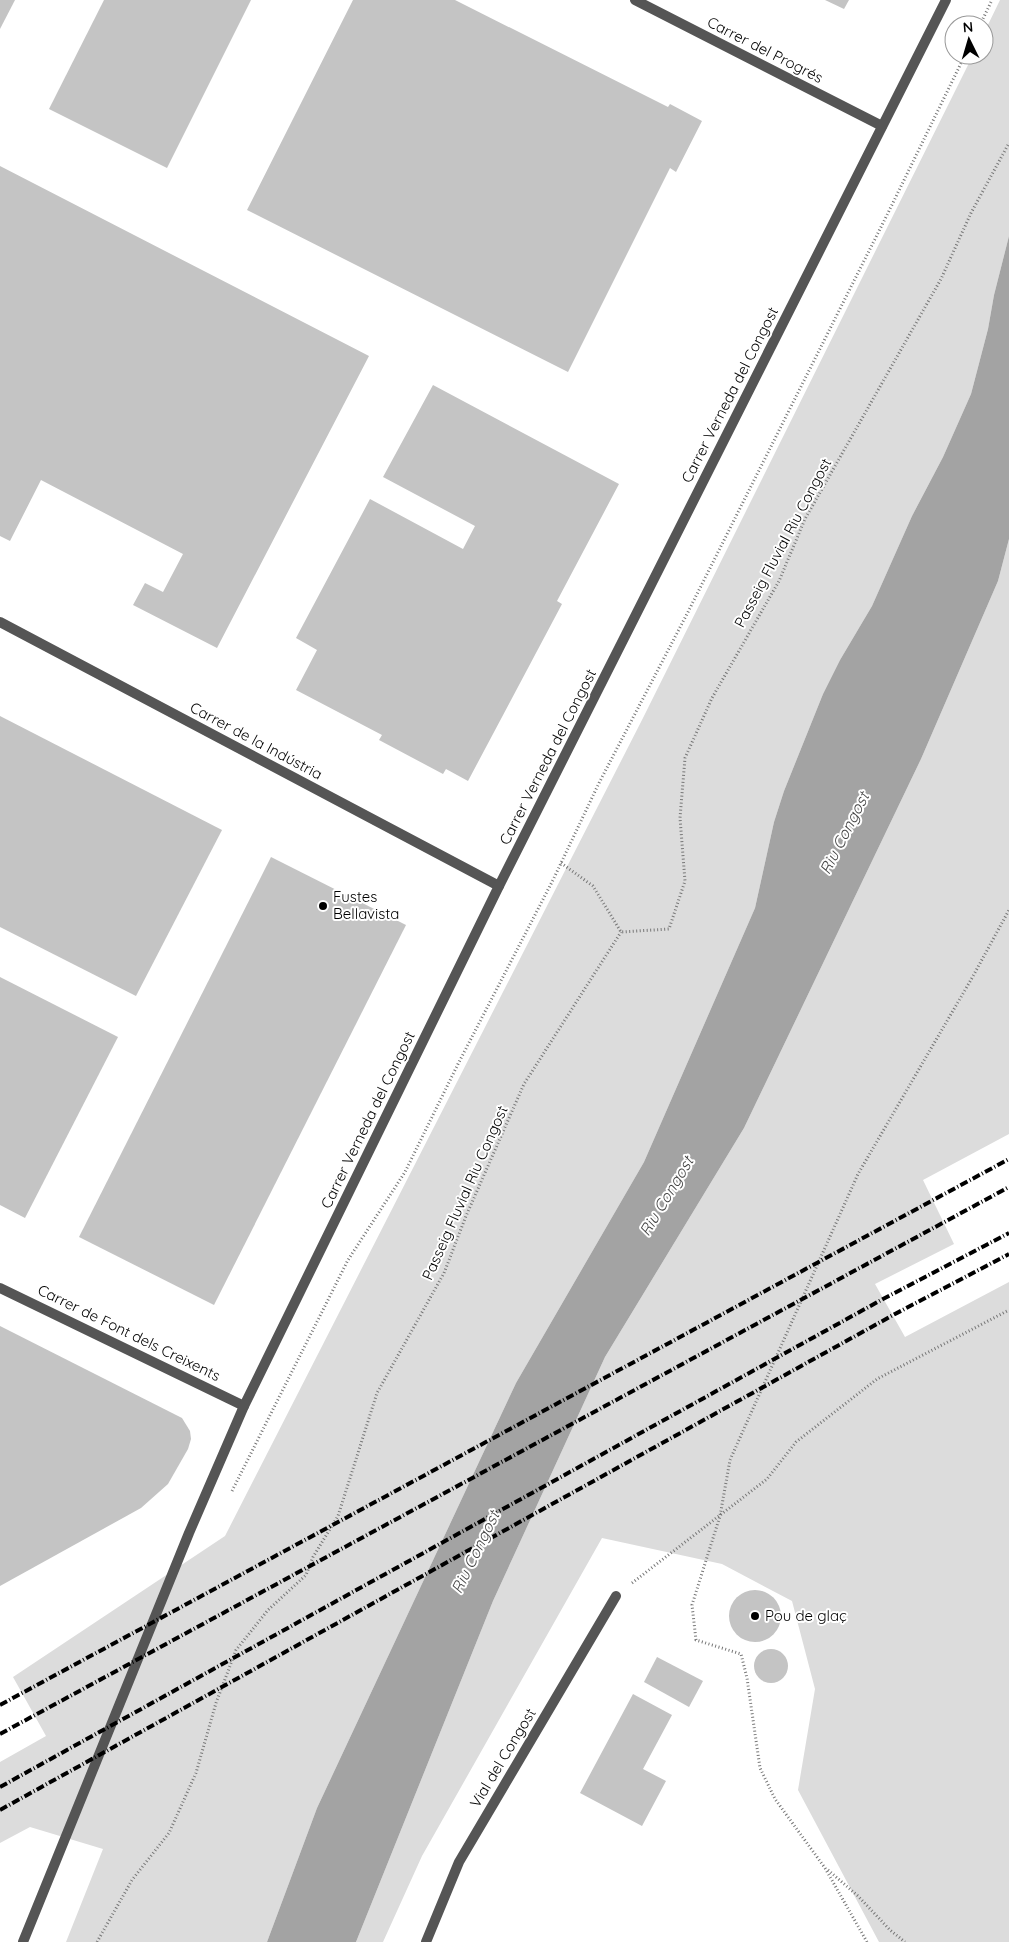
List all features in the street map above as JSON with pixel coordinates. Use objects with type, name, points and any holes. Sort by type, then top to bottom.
[{"type":"street","name":"Carrer del Progrés","points":[[635,0],[882,126]]},
{"type":"street","name":"Carrer Verneda del Congost","points":[[23,1942],[189,1533],[244,1406],[499,886],[946,0]]},
{"type":"street","name":"Carrer de la Indústria","points":[[0,622],[499,886]]},
{"type":"street","name":"Carrer de Font dels Creixents","points":[[0,1288],[244,1406]]},
{"type":"street","name":"Vial del Congost","points":[[426,1942],[459,1862],[616,1596]]},
{"type":"path","points":[[985,15],[992,0]]},
{"type":"path","points":[[230,1494],[348,1260],[405,1172],[561,863],[599,783],[688,612],[960,65]]},
{"type":"path","name":"Passeig Fluvial Riu Congost","points":[[98,1942],[132,1880],[169,1833],[196,1773],[216,1703],[236,1650],[268,1610],[306,1575],[313,1557],[338,1516],[377,1393],[444,1273],[466,1216],[524,1084],[621,932],[669,929],[685,881],[680,818],[685,758],[712,698],[779,581],[805,518],[940,279],[971,213],[1009,143]]},
{"type":"path","points":[[561,863],[593,886],[621,932]]},
{"type":"path","points":[[867,1942],[825,1868],[776,1799],[760,1768],[747,1678],[741,1654],[696,1640],[692,1605],[720,1516],[730,1460],[858,1174],[972,978],[1009,910]]},
{"type":"path","points":[[616,1596],[767,1479],[796,1442],[877,1379],[1009,1310]]},
{"type":"path","points":[[825,1868],[858,1896],[890,1930],[905,1942]]},
{"type":"shaded area","points":[[1000,0],[1009,0],[1009,236],[971,394],[943,457],[912,516],[872,606],[840,660],[823,694],[784,791],[774,822],[755,908],[644,1162],[516,1383],[317,1808],[267,1942],[66,1942],[103,1849],[30,1827],[0,1843],[0,1762],[46,1736],[13,1677],[225,1536],[643,718],[968,65],[994,65],[993,15]]},
{"type":"shaded area","points":[[1009,539],[1009,1134],[923,1180],[954,1244],[875,1284],[905,1337],[1009,1282],[1009,1942],[879,1942],[798,1790],[815,1689],[792,1601],[722,1564],[602,1538],[422,1856],[383,1942],[356,1942],[493,1601],[605,1357],[744,1128],[921,759],[998,581]]},
{"type":"water","name":"Riu Congost","points":[[1009,236],[1009,539],[998,581],[921,759],[744,1128],[605,1357],[493,1601],[356,1942],[267,1942],[317,1808],[516,1383],[644,1162],[755,908],[774,822],[784,791],[823,694],[840,660],[872,606],[912,516],[943,457],[971,394]]},
{"type":"building","points":[[0,0],[15,0],[0,29]]},
{"type":"building","points":[[104,0],[251,0],[167,168],[49,109]]},
{"type":"building","points":[[353,0],[455,0],[668,107],[670,104],[702,121],[676,172],[670,168],[568,372],[247,210]]},
{"type":"building","points":[[825,0],[849,0],[844,9]]},
{"type":"building","points":[[0,166],[369,356],[217,648],[133,605],[145,583],[163,592],[183,554],[41,480],[10,541],[0,536]]},
{"type":"building","points":[[433,385],[619,484],[557,601],[562,604],[468,781],[446,769],[443,774],[379,740],[382,735],[296,690],[317,650],[296,638],[370,499],[463,549],[475,526],[383,477]]},
{"type":"building","points":[[0,716],[222,830],[136,996],[0,927]]},
{"type":"building","points":[[271,857],[406,925],[214,1305],[79,1237]]},
{"type":"building","points":[[0,977],[118,1037],[25,1218],[0,1205]]},
{"type":"building","points":[[0,1326],[182,1418],[190,1431],[191,1439],[188,1449],[168,1484],[141,1508],[0,1586]]},
{"type":"building","name":"Pou de glaç","points":[[755,1590],[765,1592],[773,1598],[779,1606],[781,1616],[779,1626],[773,1634],[765,1640],[755,1642],[745,1640],[737,1634],[731,1626],[729,1616],[731,1606],[737,1598],[745,1592]]},
{"type":"building","name":"Pou de glaç","points":[[771,1649],[778,1650],[783,1654],[787,1659],[787,1673],[783,1678],[778,1682],[771,1683],[764,1682],[759,1678],[755,1673],[754,1666],[755,1659],[759,1654],[764,1650]]},
{"type":"building","points":[[657,1657],[703,1681],[689,1707],[644,1682]]},
{"type":"building","points":[[633,1694],[672,1715],[643,1769],[666,1781],[642,1826],[580,1793]]},
{"type":"railway","points":[[0,1705],[1009,1159]]},
{"type":"railway","points":[[0,1734],[1009,1187]]},
{"type":"railway","points":[[0,1787],[883,1299],[1009,1233]]},
{"type":"railway","points":[[0,1810],[895,1314],[1009,1254]]},
{"type":"place","name":"Fustes Bellavista","points":[[323,906]]},
{"type":"place","name":"Pou de glaç","points":[[755,1616]]}]
